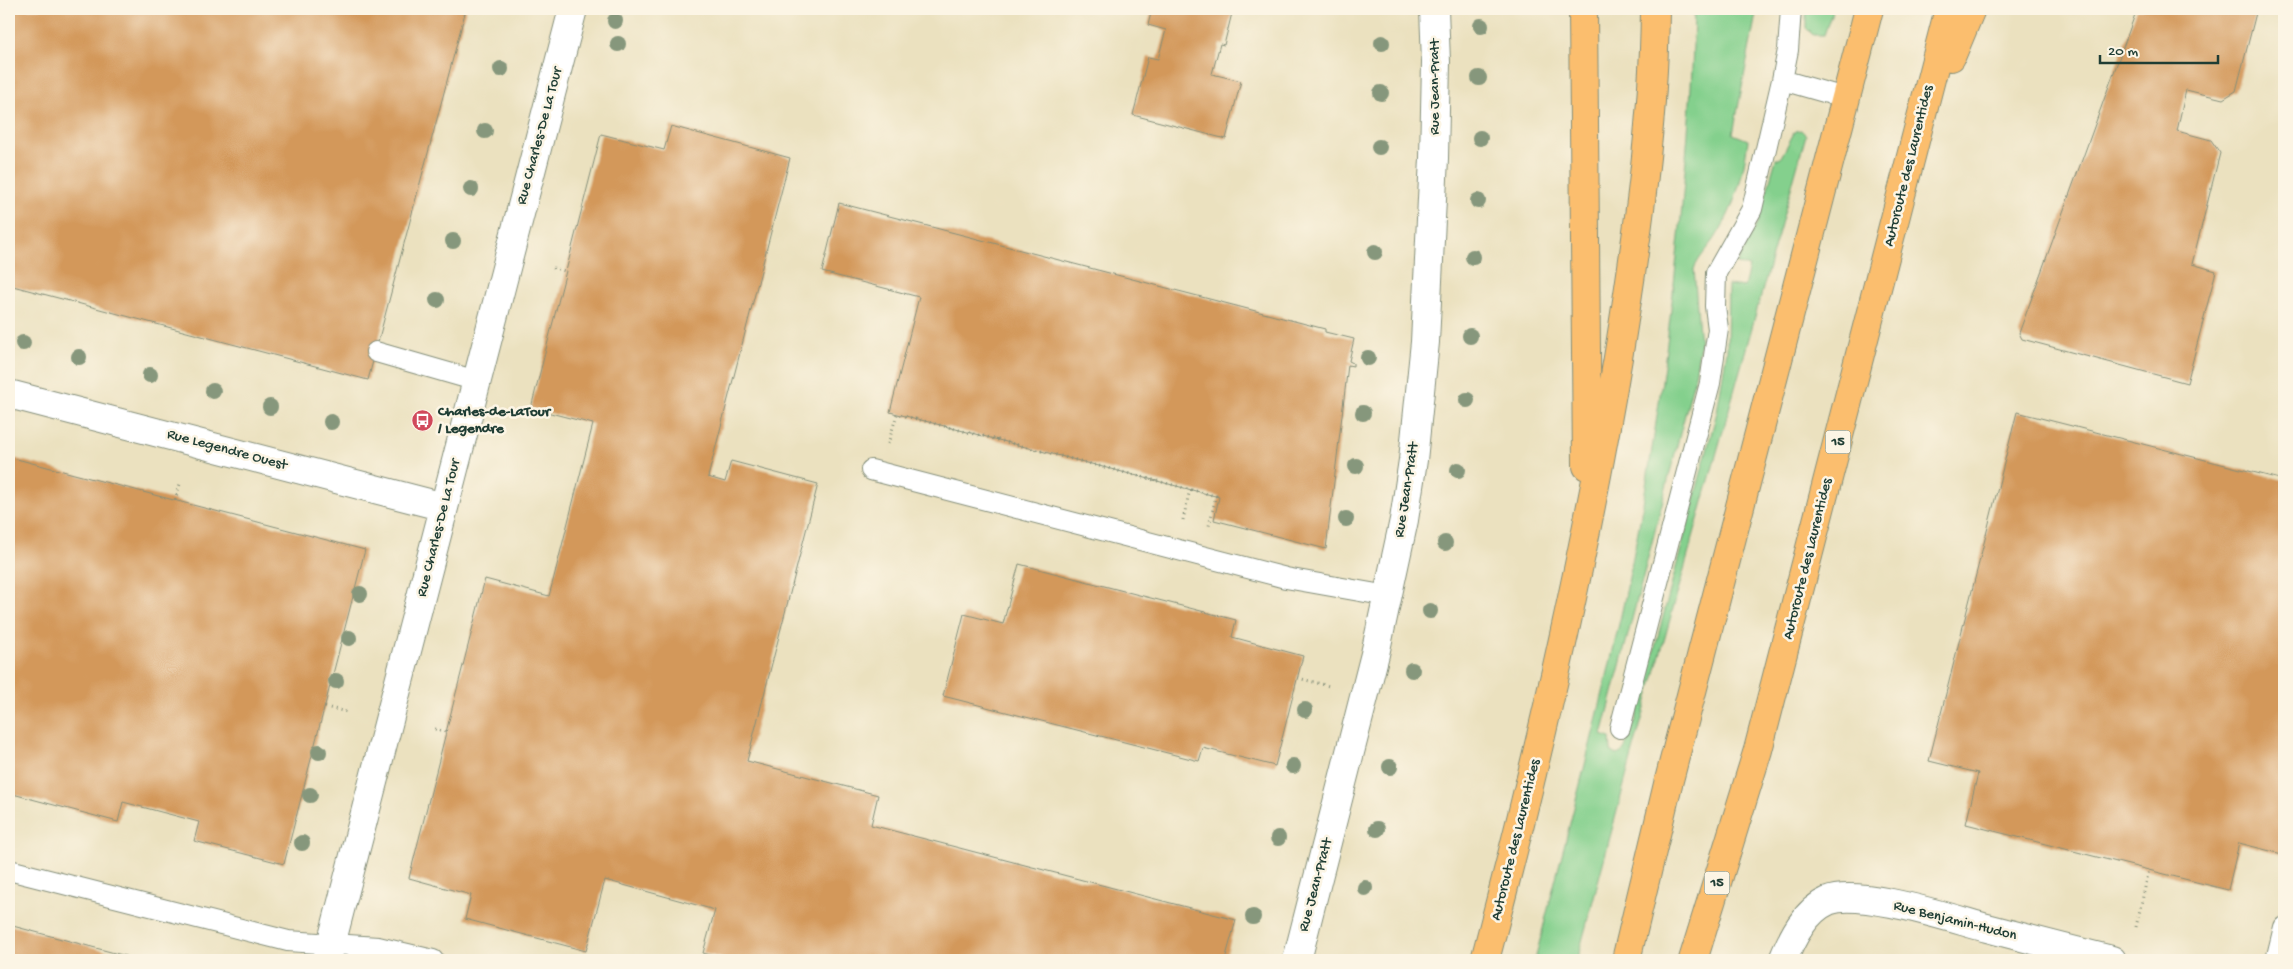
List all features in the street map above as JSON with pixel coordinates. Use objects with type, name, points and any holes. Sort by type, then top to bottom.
[{"type":"highway","points":[[1583,9],[1588,525]]},
{"type":"highway","name":"Autoroute des Laurentides","points":[[1486,960],[1560,655],[1602,453],[1637,231],[1649,108],[1655,9]]},
{"type":"highway","points":[[1626,960],[1673,765],[1845,98],[1870,9]]},
{"type":"highway","name":"Autoroute des Laurentides","points":[[1694,960],[1758,750],[1949,9]]},
{"type":"highway","points":[[1918,134],[1971,9]]},
{"type":"street","name":"Rue Charles-De La Tour","points":[[329,952],[574,9]]},
{"type":"street","name":"Rue Jean-Pratt","points":[[1297,960],[1362,709],[1388,596],[1413,460],[1425,342],[1434,158],[1436,62],[1434,9]]},
{"type":"street","name":"Rue Legendre Ouest","points":[[9,394],[444,507]]},
{"type":"street","name":"Rue Benjamin-Hudon","points":[[1783,960],[1798,930],[1807,918],[1826,902],[1838,898],[1850,898],[1903,907],[2112,960]]},
{"type":"lane","points":[[1620,728],[1710,383],[1718,329],[1715,306],[1716,273],[1752,209],[1788,50],[1791,9]]},
{"type":"lane","points":[[1782,80],[1845,98]]},
{"type":"lane","points":[[376,352],[477,381]]},
{"type":"lane","points":[[871,470],[1292,579],[1388,596]]},
{"type":"lane","points":[[9,870],[329,952],[378,947],[433,960]]},
{"type":"lane","points":[[2276,960],[2284,927]]},
{"type":"path","points":[[553,268],[566,271]]},
{"type":"path","points":[[897,414],[1216,496],[1210,526]]},
{"type":"path","points":[[175,500],[180,484]]},
{"type":"path","points":[[1298,678],[1329,686]]},
{"type":"path","points":[[325,707],[347,712]]},
{"type":"path","points":[[435,729],[446,732]]},
{"type":"path","points":[[2136,927],[2149,870]]},
{"type":"green space","points":[[1694,9],[1757,9],[1733,134],[1748,140],[1744,167],[1733,204],[1714,240],[1694,269],[1700,345],[1695,376],[1602,735],[1610,738],[1611,751],[1617,755],[1624,749],[1629,733],[1635,723],[1717,412],[1727,350],[1728,285],[1744,287],[1749,267],[1737,264],[1758,222],[1776,159],[1780,159],[1795,131],[1801,130],[1806,135],[1635,744],[1577,960],[1535,960],[1612,655],[1650,464],[1664,366],[1681,217],[1691,87]]},
{"type":"green space","points":[[1806,9],[1833,9],[1824,35],[1813,35],[1806,28]]},
{"type":"building","points":[[9,9],[466,9],[368,380],[9,285]]},
{"type":"building","points":[[1152,9],[1233,9],[1224,45],[1220,44],[1212,74],[1241,81],[1226,139],[1133,115],[1148,57],[1158,59],[1166,30],[1148,25]]},
{"type":"building","points":[[2137,9],[2257,9],[2236,91],[2223,99],[2186,90],[2177,131],[2211,140],[2220,153],[2192,264],[2216,271],[2187,383],[2022,339],[2019,333]]},
{"type":"building","points":[[671,126],[790,158],[708,477],[725,482],[731,461],[818,484],[747,761],[878,795],[871,825],[1236,920],[1225,960],[728,960],[703,953],[715,910],[605,880],[586,951],[465,919],[471,895],[409,878],[485,579],[549,596],[553,581],[593,424],[531,408],[601,134],[664,150]]},
{"type":"building","points":[[839,203],[1325,329],[1325,332],[1354,339],[1349,361],[1353,363],[1353,366],[1348,365],[1326,549],[1214,520],[1219,497],[890,412],[919,297],[822,272]]},
{"type":"building","points":[[2017,412],[2284,480],[2284,844],[2282,854],[2239,843],[2228,890],[1966,824],[1978,773],[1929,761]]},
{"type":"building","points":[[9,457],[365,550],[284,864],[194,841],[199,822],[123,802],[118,822],[9,793]]},
{"type":"building","points":[[1019,564],[1236,620],[1232,637],[1303,656],[1275,766],[1203,748],[1199,761],[943,696],[964,614],[1003,624]]},
{"type":"building","points":[[9,925],[141,960],[9,960]]},
{"type":"place","name":"Charles-de-LaTour / Legendre","points":[[422,421]]}]
